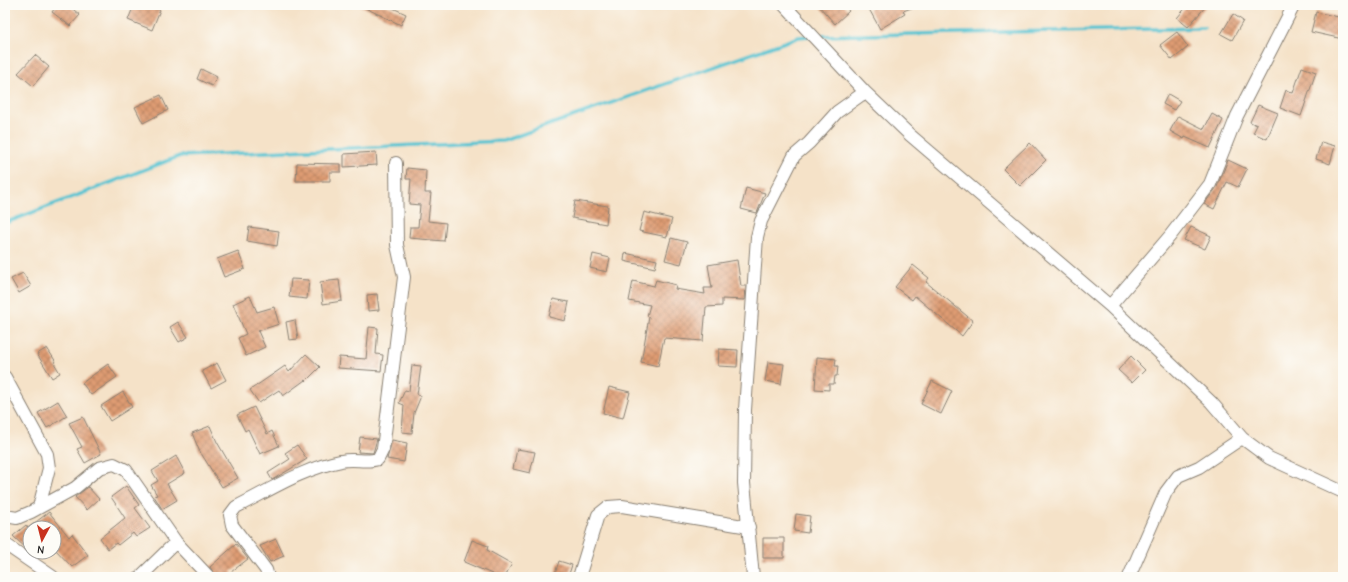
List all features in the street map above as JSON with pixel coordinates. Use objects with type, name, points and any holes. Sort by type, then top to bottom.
[{"type":"street","points":[[785,5],[865,92],[910,135],[1110,306],[1211,402],[1242,438],[1269,458],[1343,492]]},
{"type":"street","points":[[1110,306],[1170,236],[1210,184],[1237,116],[1294,5]]},
{"type":"street","points":[[753,577],[744,483],[745,410],[757,237],[761,221],[794,156],[809,143],[837,112],[865,92]]},
{"type":"street","points":[[268,577],[266,570],[232,525],[230,515],[236,507],[306,472],[342,460],[370,462],[378,459],[383,450],[404,278],[397,245],[396,163]]},
{"type":"street","points":[[1110,306],[1163,238]]},
{"type":"street","points":[[5,377],[47,454],[49,468],[39,507]]},
{"type":"street","points":[[1129,577],[1166,492],[1178,476],[1199,467],[1242,438]]},
{"type":"street","points":[[5,516],[17,518],[75,488],[99,468],[114,464],[126,470],[176,542],[208,577]]},
{"type":"street","points":[[579,577],[598,515],[608,507],[622,506],[749,527]]},
{"type":"street","points":[[140,577],[176,542]]},
{"type":"street","points":[[5,544],[53,577]]},
{"type":"building","points":[[57,5],[68,5],[80,15],[70,26],[52,12]]},
{"type":"building","points":[[134,5],[148,5],[160,10],[152,30],[128,20]]},
{"type":"building","points":[[359,5],[386,5],[406,14],[401,25]]},
{"type":"building","points":[[818,5],[844,5],[849,11],[835,24]]},
{"type":"building","points":[[875,5],[917,6],[903,11],[905,14],[880,29],[869,9]]},
{"type":"building","points":[[1188,5],[1207,5],[1188,27],[1177,18]]},
{"type":"building","points":[[1316,12],[1343,18],[1343,39],[1311,32]]},
{"type":"building","points":[[1233,14],[1243,21],[1232,40],[1221,34]]},
{"type":"building","points":[[1177,32],[1188,47],[1172,60],[1160,45]]},
{"type":"building","points":[[35,55],[49,67],[33,86],[18,73]]},
{"type":"building","points":[[1302,67],[1316,72],[1301,116],[1280,108],[1286,90],[1293,93]]},
{"type":"building","points":[[201,69],[217,77],[212,86],[197,79]]},
{"type":"building","points":[[1168,94],[1180,101],[1174,110],[1163,104]]},
{"type":"building","points":[[161,95],[168,110],[143,123],[135,107]]},
{"type":"building","points":[[1258,105],[1278,113],[1267,139],[1253,133],[1257,125],[1250,122]]},
{"type":"building","points":[[1212,114],[1223,120],[1210,148],[1185,137],[1184,139],[1170,131],[1178,116],[1204,129]]},
{"type":"building","points":[[1321,142],[1335,146],[1330,164],[1316,159]]},
{"type":"building","points":[[1030,143],[1046,160],[1020,186],[1003,169]]},
{"type":"building","points":[[376,152],[377,165],[344,167],[344,154]]},
{"type":"building","points":[[1228,160],[1247,169],[1238,187],[1227,182],[1214,209],[1204,204],[1217,187]]},
{"type":"building","points":[[297,163],[341,164],[341,172],[330,172],[330,181],[296,181]]},
{"type":"building","points":[[407,168],[426,170],[425,193],[431,193],[428,221],[446,223],[444,241],[409,238],[410,227],[418,227],[420,205],[409,204],[411,179],[406,179]]},
{"type":"building","points":[[746,188],[765,193],[757,213],[741,209]]},
{"type":"building","points":[[575,201],[608,206],[606,224],[572,218]]},
{"type":"building","points":[[644,212],[672,219],[667,237],[639,231]]},
{"type":"building","points":[[249,227],[279,231],[277,246],[247,241]]},
{"type":"building","points":[[1191,227],[1211,236],[1205,249],[1184,240]]},
{"type":"building","points":[[671,238],[687,242],[681,264],[665,260]]},
{"type":"building","points":[[238,251],[245,269],[224,277],[217,259]]},
{"type":"building","points":[[625,253],[657,260],[655,268],[624,261]]},
{"type":"building","points":[[593,254],[610,258],[607,272],[590,268]]},
{"type":"building","points":[[737,260],[741,286],[746,286],[745,300],[722,299],[722,306],[706,307],[703,341],[664,338],[658,366],[641,362],[649,317],[647,316],[650,305],[629,301],[633,281],[654,286],[656,280],[676,285],[675,289],[705,294],[704,288],[712,288],[708,265]]},
{"type":"building","points":[[913,265],[929,278],[926,282],[973,321],[962,336],[915,296],[912,300],[895,287]]},
{"type":"building","points":[[23,273],[31,286],[19,293],[11,279]]},
{"type":"building","points":[[291,279],[309,280],[307,299],[289,297]]},
{"type":"building","points":[[339,280],[342,301],[323,304],[320,282]]},
{"type":"building","points":[[377,294],[379,310],[368,311],[367,295]]},
{"type":"building","points":[[250,296],[257,312],[274,307],[279,324],[258,331],[265,347],[246,356],[238,338],[246,334],[233,304]]},
{"type":"building","points":[[553,299],[569,302],[565,321],[549,317]]},
{"type":"building","points":[[295,320],[298,339],[289,340],[286,322]]},
{"type":"building","points":[[178,322],[188,337],[179,342],[170,327]]},
{"type":"building","points":[[369,327],[378,328],[376,354],[383,355],[381,371],[338,368],[339,357],[366,359]]},
{"type":"building","points":[[47,348],[56,362],[54,363],[60,373],[52,378],[37,354]]},
{"type":"building","points":[[719,349],[738,350],[737,367],[718,366]]},
{"type":"building","points":[[306,354],[320,367],[306,381],[305,380],[283,396],[279,390],[259,403],[250,390],[285,366],[289,372]]},
{"type":"building","points":[[1131,356],[1145,370],[1132,383],[1118,370]]},
{"type":"building","points":[[817,357],[836,359],[835,366],[838,366],[837,376],[835,376],[834,384],[829,384],[829,390],[815,389]]},
{"type":"building","points":[[768,362],[784,364],[781,384],[765,381]]},
{"type":"building","points":[[217,363],[226,380],[211,388],[202,371]]},
{"type":"building","points":[[108,364],[117,377],[91,395],[82,383]]},
{"type":"building","points":[[412,365],[421,366],[417,395],[421,396],[414,413],[412,433],[402,432],[404,405],[399,403],[405,390],[409,391]]},
{"type":"building","points":[[932,381],[952,391],[941,414],[921,404]]},
{"type":"building","points":[[609,387],[630,392],[623,418],[603,413]]},
{"type":"building","points":[[123,392],[132,407],[110,421],[101,406]]},
{"type":"building","points":[[58,401],[67,416],[47,428],[38,413]]},
{"type":"building","points":[[254,407],[267,434],[272,431],[279,446],[260,454],[248,429],[245,431],[237,415]]},
{"type":"building","points":[[83,417],[101,454],[85,463],[77,449],[82,447],[69,423]]},
{"type":"building","points":[[210,426],[217,442],[238,478],[222,487],[199,450],[192,433]]},
{"type":"building","points":[[360,437],[377,439],[373,453],[358,452]]},
{"type":"building","points":[[392,440],[407,443],[404,462],[387,459]]},
{"type":"building","points":[[297,445],[307,459],[272,480],[268,473],[290,459],[285,453]]},
{"type":"building","points":[[517,449],[535,452],[530,473],[513,469]]},
{"type":"building","points":[[176,456],[185,473],[167,484],[177,500],[162,509],[154,496],[157,495],[151,485],[158,481],[152,471]]},
{"type":"building","points":[[126,486],[139,505],[135,508],[150,528],[136,537],[133,533],[118,545],[116,543],[108,549],[100,538],[125,518],[111,497]]},
{"type":"building","points":[[88,487],[99,499],[87,510],[75,497]]},
{"type":"building","points":[[49,512],[55,520],[38,520]]},
{"type":"building","points":[[796,514],[810,516],[808,533],[794,531]]},
{"type":"building","points":[[22,528],[22,544],[13,536]]},
{"type":"building","points":[[62,528],[69,537],[72,534],[88,555],[72,567],[62,556]]},
{"type":"building","points":[[763,538],[784,538],[784,558],[763,558]]},
{"type":"building","points":[[276,539],[284,556],[270,562],[260,546]]},
{"type":"building","points":[[472,540],[488,546],[487,550],[512,564],[504,577],[499,577],[464,562]]},
{"type":"building","points":[[236,544],[248,559],[231,572],[235,577],[216,577],[210,567]]},
{"type":"building","points":[[559,561],[572,565],[568,577],[554,577]]},
{"type":"waterway","points":[[817,36],[1204,28]]},
{"type":"waterway","points":[[5,223],[180,156],[503,141],[799,37],[809,36]]}]
